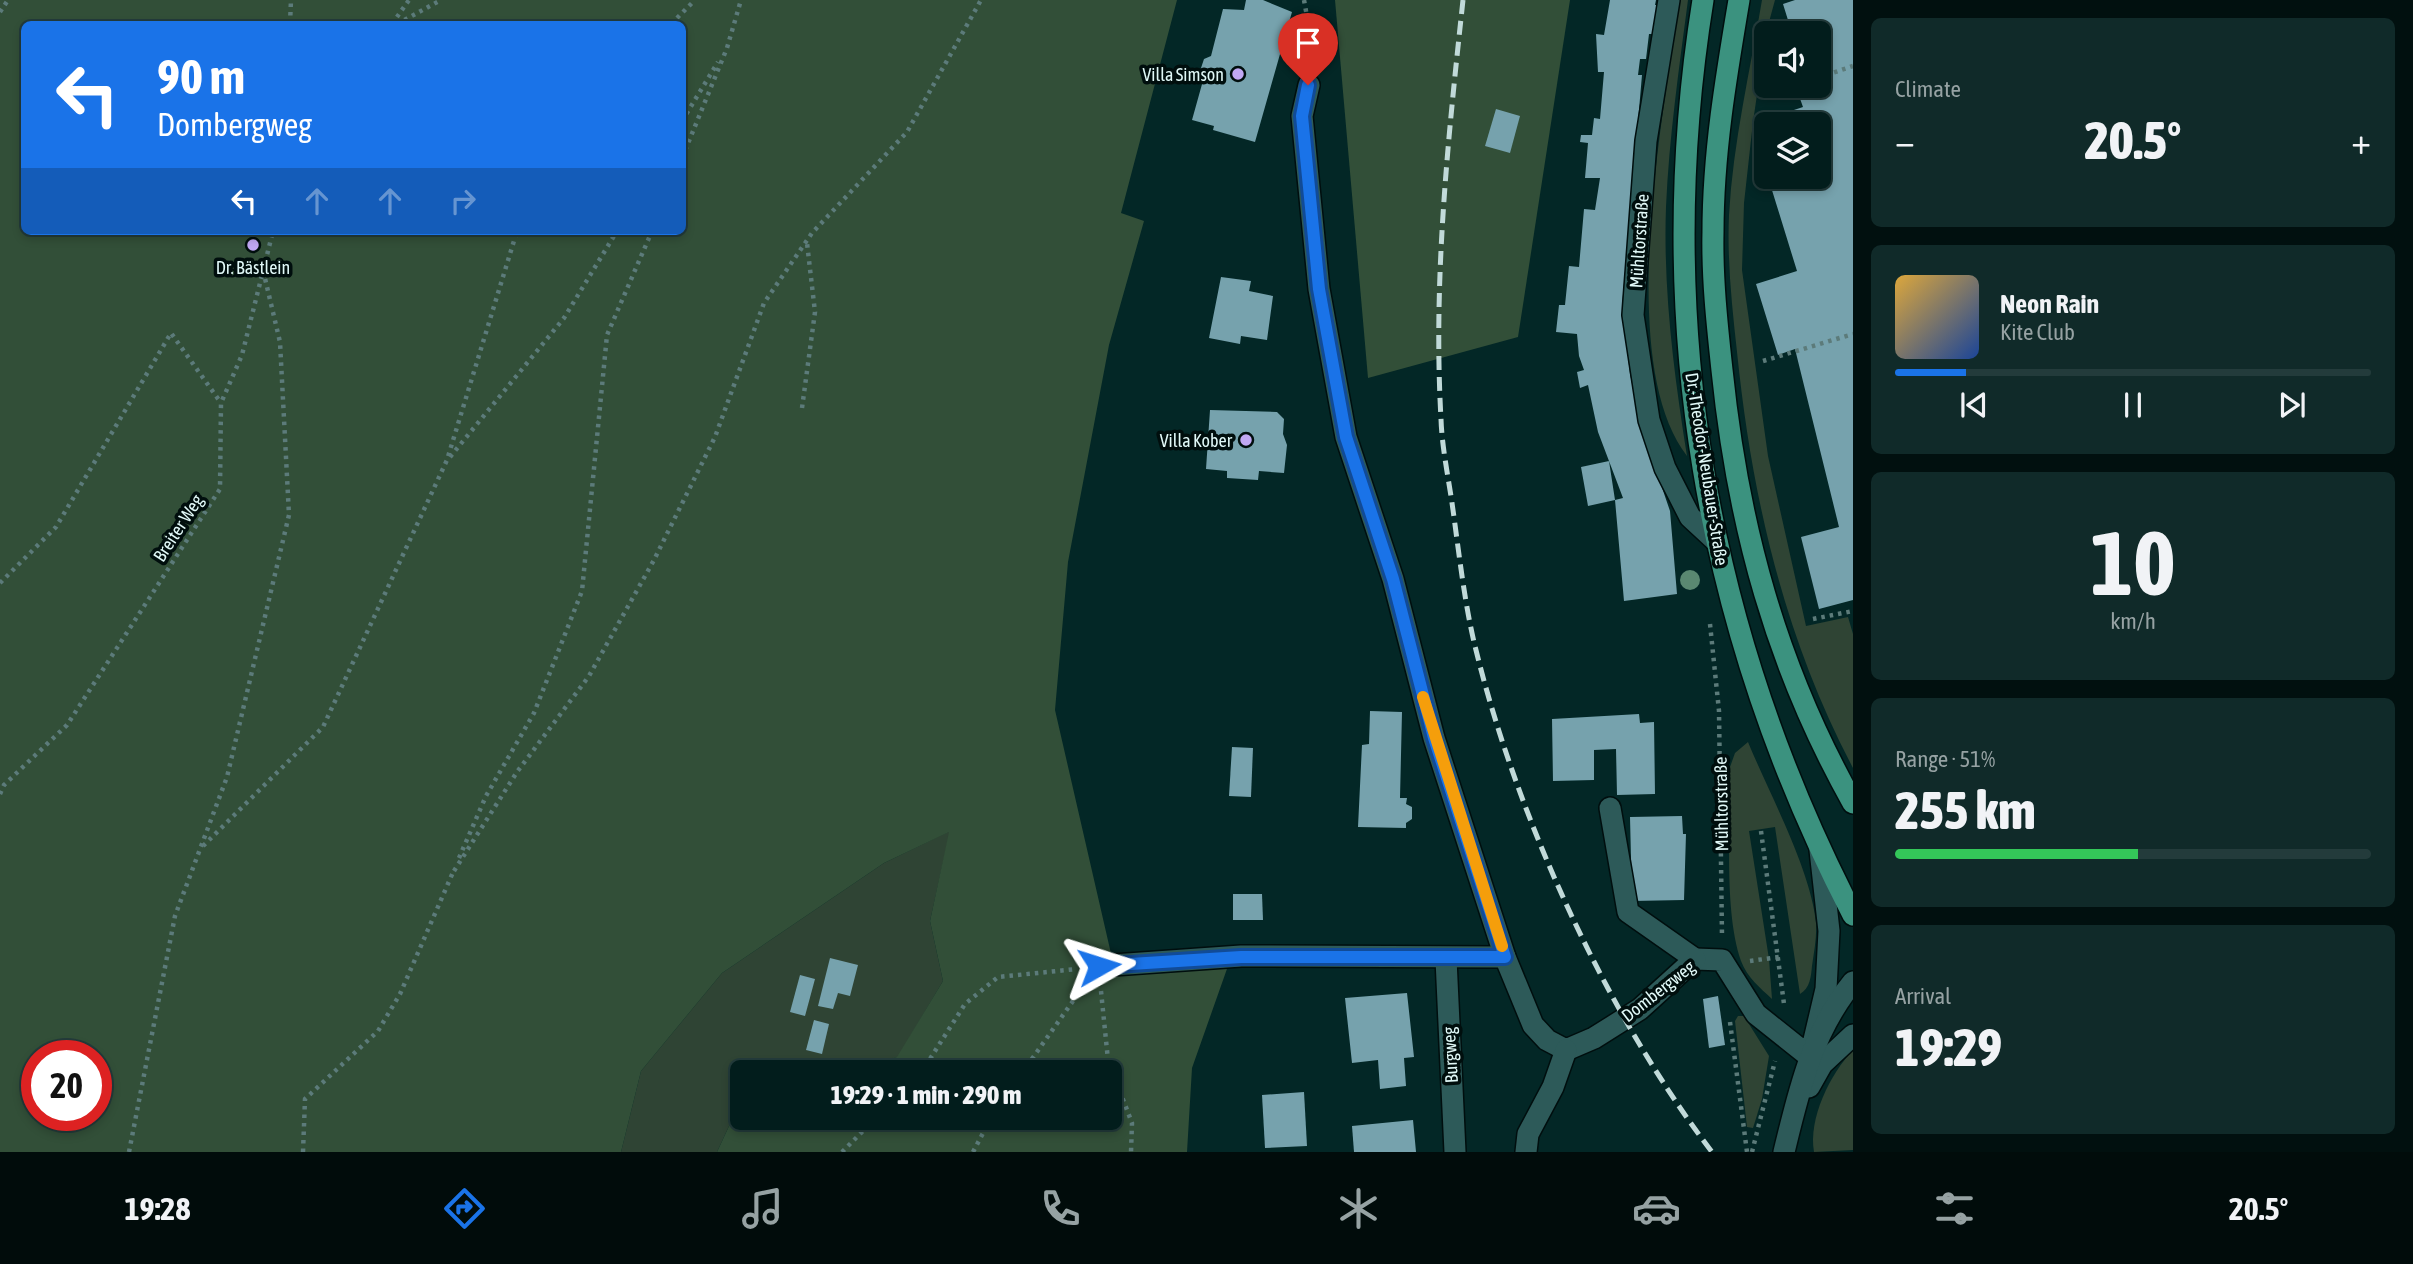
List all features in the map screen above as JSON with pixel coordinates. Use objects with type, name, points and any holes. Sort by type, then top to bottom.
[{"type":"main road","name":"Dr.-Theodor-Neubauer-Straße","points":[[1703,0],[1687,124],[1682,208],[1684,299],[1694,410],[1717,542],[1738,628],[1762,708],[1819,844],[1853,915]]},
{"type":"main road","name":"Dr.-Theodor-Neubauer-Straße","points":[[1739,0],[1724,89],[1713,231],[1714,294],[1728,429],[1753,553],[1770,618],[1793,682],[1853,803]]},
{"type":"street","name":"Mühltorstraße","points":[[1669,0],[1646,141],[1633,315],[1649,420],[1665,468],[1690,517],[1717,542]]},
{"type":"street","points":[[1308,85],[1302,116],[1318,276],[1346,437],[1393,579],[1434,738],[1505,957],[1534,1025],[1547,1040],[1566,1050],[1553,1087],[1528,1134],[1526,1152]]},
{"type":"street","points":[[1610,808],[1629,912],[1695,959]]},
{"type":"street","points":[[1784,1152],[1826,989],[1829,931],[1819,844]]},
{"type":"street","points":[[1099,966],[1241,957],[1505,957]]},
{"type":"street","name":"Burgweg","points":[[1446,959],[1455,1152]]},
{"type":"street","name":"Dombergweg","points":[[1566,1050],[1594,1038],[1640,1009],[1695,959],[1722,960]]},
{"type":"street","points":[[1722,960],[1756,1014],[1810,1057]]},
{"type":"street","points":[[1810,1057],[1830,1011],[1853,982]]},
{"type":"street","points":[[1792,1116],[1822,1064],[1853,1035]]},
{"type":"path","points":[[0,12],[8,0]]},
{"type":"path","points":[[290,21],[291,0]]},
{"type":"path","points":[[394,21],[408,0]]},
{"type":"path","points":[[402,21],[441,0]]},
{"type":"path","points":[[674,21],[695,0]]},
{"type":"path","points":[[686,148],[727,48],[741,0]]},
{"type":"path","points":[[454,871],[517,772],[589,676],[685,501],[715,438],[764,303],[806,242],[907,132],[981,0]]},
{"type":"path","points":[[1304,0],[1312,44],[1308,85]]},
{"type":"path","points":[[686,115],[727,48]]},
{"type":"path","points":[[1831,74],[1853,66]]},
{"type":"path","name":"Breiter Weg","points":[[0,794],[4,785],[67,725],[220,489],[221,403],[242,355],[271,235]]},
{"type":"path","points":[[200,849],[323,726],[447,460],[516,235]]},
{"type":"path","points":[[447,460],[564,318],[615,235]]},
{"type":"path","points":[[303,1152],[305,1099],[378,1031],[400,994],[486,796],[534,713],[582,592],[607,335],[650,235]]},
{"type":"path","points":[[802,408],[816,312],[806,242]]},
{"type":"path","points":[[129,1152],[175,916],[227,777],[289,515],[280,342],[263,270]]},
{"type":"path","points":[[0,583],[56,527],[171,333],[221,403]]},
{"type":"path","points":[[1763,361],[1853,334]]},
{"type":"path","points":[[1813,620],[1853,611]]},
{"type":"path","name":"Mühltorstraße","points":[[1708,615],[1719,711],[1722,960]]},
{"type":"path","points":[[1748,961],[1779,957]]},
{"type":"path","points":[[928,1060],[965,1004],[998,977],[1099,966]]},
{"type":"path","points":[[1031,1060],[1099,966]]},
{"type":"path","points":[[1099,966],[1108,1060],[1132,1123],[1131,1152]]},
{"type":"path","points":[[1729,1015],[1747,1152]]},
{"type":"path","points":[[842,1152],[864,1130]]},
{"type":"path","points":[[973,1152],[985,1130]]},
{"type":"green space","points":[[0,0],[1177,0],[1121,213],[1144,221],[1109,345],[1068,562],[1055,710],[1115,971],[1228,966],[1192,1068],[1187,1152],[717,1152],[730,1124],[730,1130],[1122,1130],[1122,1060],[884,1060],[897,1057],[943,981],[930,921],[949,832],[884,863],[722,973],[641,1071],[621,1152],[0,1152]]},
{"type":"green space","points":[[1335,0],[1570,0],[1518,337],[1368,378]]},
{"type":"green space","points":[[1680,0],[1688,0],[1669,155],[1666,269],[1687,456],[1665,414],[1653,361],[1649,300],[1650,235],[1656,169]]},
{"type":"green space","points":[[1762,0],[1775,0],[1769,21],[1758,21]]},
{"type":"green space","points":[[1754,45],[1754,98],[1757,98],[1744,203],[1742,270],[1768,456],[1806,626],[1848,617],[1853,634],[1853,768],[1829,719],[1790,617],[1762,513],[1752,460],[1743,406],[1729,266],[1729,215],[1738,134]]},
{"type":"green space","points":[[1748,742],[1798,856],[1813,902],[1816,923],[1810,978],[1806,989],[1800,994],[1775,827],[1749,831],[1769,959],[1772,999],[1754,982],[1741,961],[1732,917],[1729,866],[1730,767],[1735,753]]},
{"type":"green space","points":[[950,831],[930,921],[943,981],[898,1057],[885,1060],[730,1060],[730,1124],[717,1152],[621,1152],[641,1071],[722,973],[884,863]]},
{"type":"green space","points":[[1738,1016],[1744,1016],[1769,1056],[1762,1099],[1753,1128],[1747,1127],[1735,1021]]},
{"type":"green space","points":[[1853,1050],[1853,1150],[1814,1152],[1814,1126],[1823,1098],[1836,1071]]},
{"type":"building","name":"Villa Simson","points":[[1246,0],[1263,0],[1292,12],[1255,142],[1213,130],[1214,126],[1192,120],[1204,77],[1200,71],[1204,59],[1211,56],[1223,9],[1244,10]]},
{"type":"building","points":[[1610,0],[1656,0],[1655,5],[1659,5],[1656,34],[1649,34],[1646,59],[1640,59],[1638,75],[1642,75],[1622,306],[1630,374],[1640,423],[1670,511],[1677,594],[1624,601],[1615,500],[1623,498],[1598,432],[1588,385],[1580,388],[1577,372],[1584,370],[1579,356],[1577,334],[1556,332],[1559,305],[1565,305],[1569,266],[1579,267],[1584,209],[1595,210],[1600,178],[1585,178],[1588,143],[1580,142],[1581,135],[1592,135],[1594,118],[1600,119],[1604,72],[1598,72],[1596,34],[1604,35]]},
{"type":"building","points":[[1795,0],[1853,0],[1853,600],[1819,609],[1801,537],[1839,527],[1795,349],[1778,355],[1756,284],[1797,271],[1772,189],[1831,189],[1831,112],[1788,112],[1803,107],[1800,98],[1831,98],[1831,21],[1788,21],[1783,4]]},
{"type":"building","points":[[1496,109],[1520,116],[1510,153],[1485,146]]},
{"type":"building","points":[[1221,277],[1251,281],[1249,291],[1273,296],[1267,340],[1241,336],[1240,344],[1209,338]]},
{"type":"building","name":"Villa Kober","points":[[1210,410],[1277,412],[1284,419],[1283,434],[1287,445],[1284,473],[1259,471],[1258,480],[1227,478],[1227,471],[1206,469]]},
{"type":"building","points":[[1609,461],[1615,500],[1588,506],[1581,467]]},
{"type":"building","points":[[1370,711],[1402,712],[1400,798],[1407,798],[1406,804],[1412,807],[1412,819],[1406,823],[1406,828],[1358,827],[1362,745],[1369,744]]},
{"type":"building","points":[[1639,714],[1640,723],[1654,722],[1655,794],[1617,795],[1616,749],[1594,750],[1594,780],[1553,781],[1552,719]]},
{"type":"building","points":[[1232,747],[1253,748],[1251,797],[1229,796]]},
{"type":"building","points":[[1682,816],[1683,834],[1686,834],[1684,900],[1632,901],[1630,817]]},
{"type":"building","points":[[1233,894],[1262,894],[1263,920],[1233,920]]},
{"type":"building","points":[[830,958],[858,965],[850,996],[838,993],[833,1009],[818,1006]]},
{"type":"building","points":[[800,975],[815,979],[805,1016],[790,1012]]},
{"type":"building","points":[[1407,993],[1414,1057],[1404,1058],[1406,1086],[1380,1089],[1378,1060],[1352,1063],[1345,998]]},
{"type":"building","points":[[1718,996],[1725,1045],[1709,1048],[1703,999]]},
{"type":"building","points":[[814,1020],[829,1024],[822,1054],[806,1050]]},
{"type":"building","points":[[1304,1092],[1307,1146],[1265,1148],[1262,1095]]},
{"type":"building","points":[[1413,1120],[1416,1152],[1354,1152],[1352,1126]]},
{"type":"railway","points":[[1463,0],[1443,209],[1439,367],[1443,442],[1470,626],[1513,774],[1568,909],[1635,1037],[1712,1152]]},
{"type":"slow traffic","points":[[1423,697],[1502,946]]},
{"type":"place","name":"Villa Simson","points":[[1238,74]]},
{"type":"place","name":"Dr. Bästlein","points":[[253,245]]},
{"type":"place","name":"Villa Kober","points":[[1246,440]]},
{"type":"route","points":[[1099,966],[1174,959],[1241,957],[1505,957],[1434,738],[1393,579],[1346,437],[1319,289],[1302,116],[1308,85]]}]
